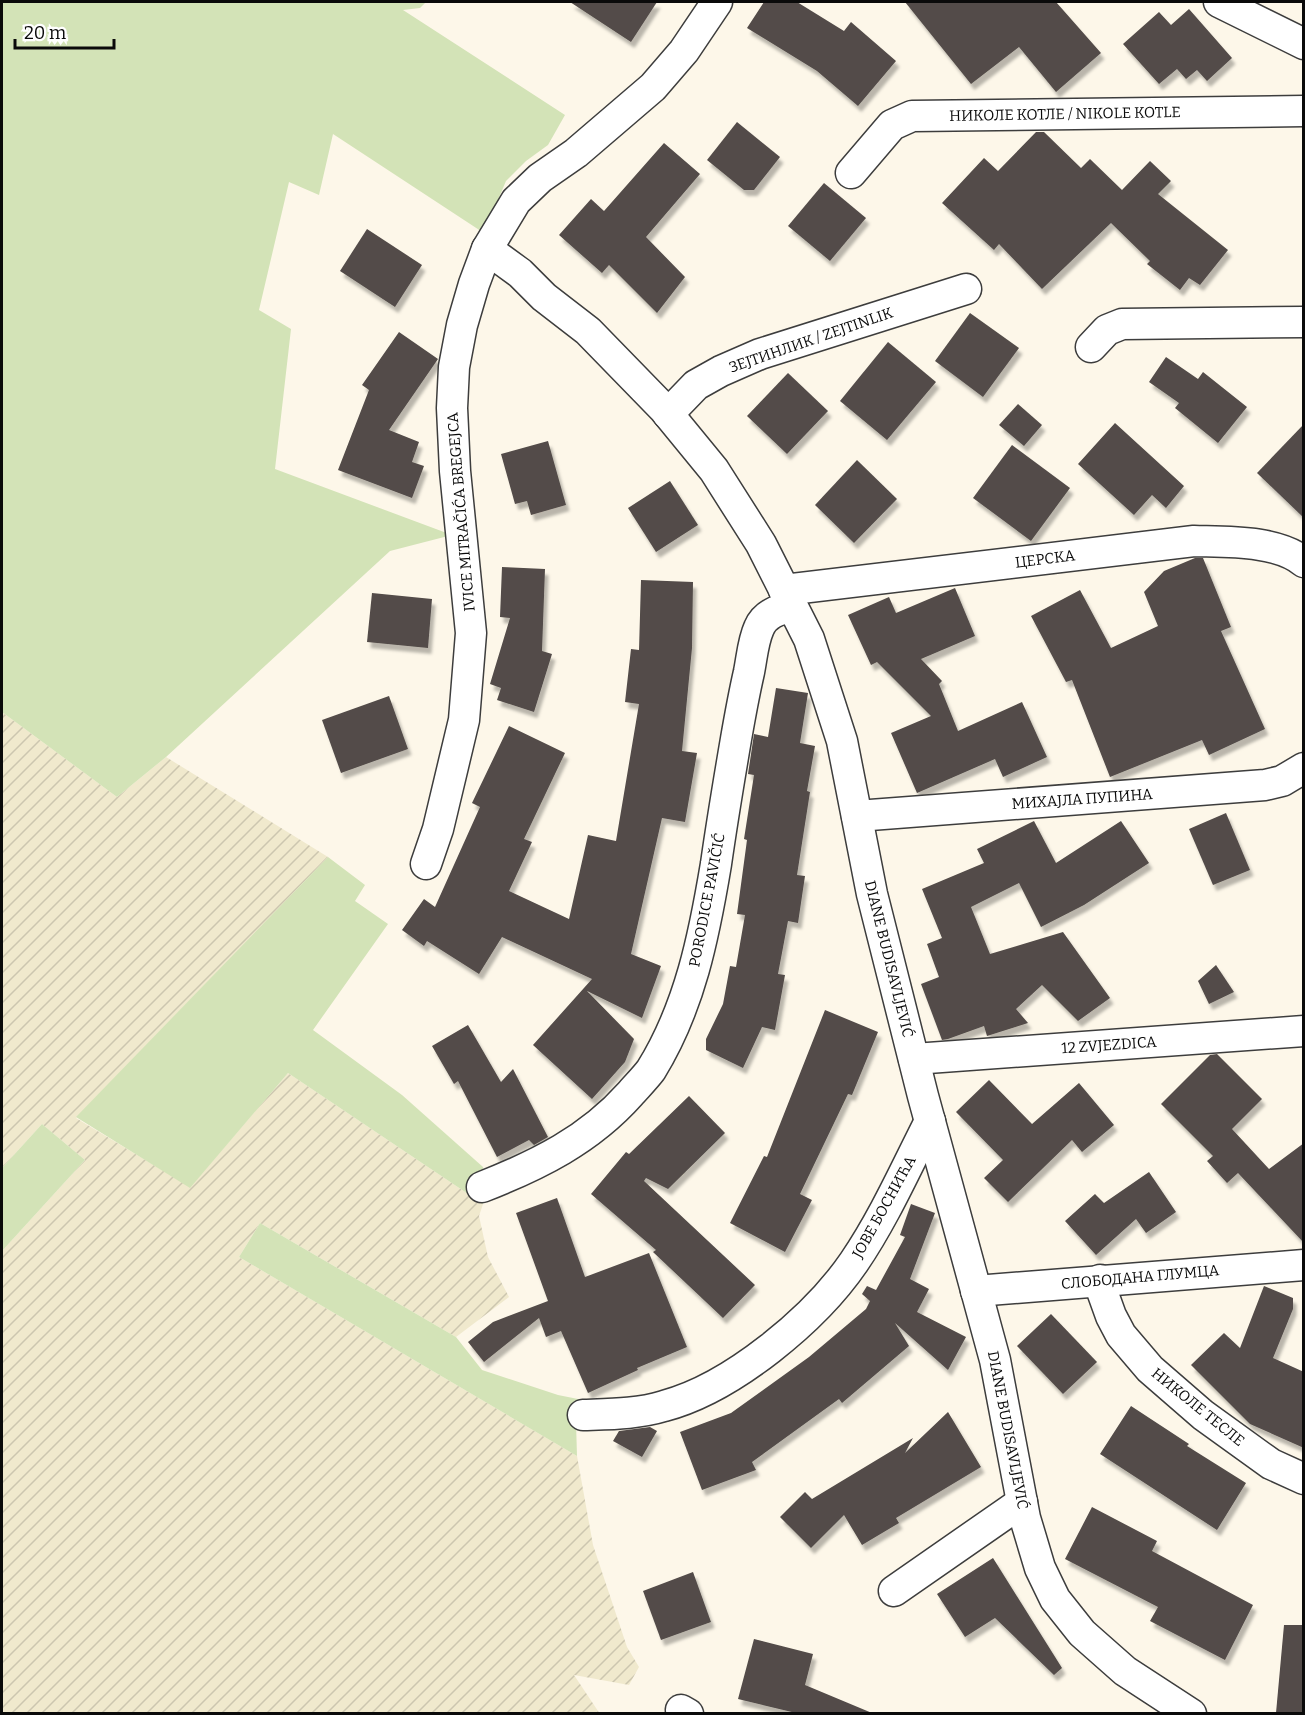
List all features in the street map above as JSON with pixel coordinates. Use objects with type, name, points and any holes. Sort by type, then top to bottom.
[{"type":"street","name":"IVICE MITRAČIĆA BREGEJCA","points":[[426,864],[438,829],[464,720],[471,633],[455,471],[452,408],[454,367],[462,325],[474,284],[487,249],[516,201],[540,178],[576,153],[654,87],[684,51],[717,2]]},
{"type":"street","points":[[1219,2],[1304,44]]},
{"type":"street","name":"НИКОЛЕ КОТЛЕ / NIKOLE KOTLE","points":[[851,173],[892,125],[912,116],[1304,111]]},
{"type":"street","name":"DIANE BUDISAVLJEVIĆ","points":[[487,249],[588,331],[668,414],[714,470],[761,544],[809,639],[840,733],[872,894],[930,1121],[995,1360],[1022,1502],[1040,1568],[1055,1599],[1082,1633],[1125,1671],[1191,1713]]},
{"type":"street","name":"ЗЕЈТИНЛИК / ZEJTINLIK","points":[[668,414],[696,386],[721,371],[760,354],[966,289]]},
{"type":"street","points":[[1091,347],[1107,330],[1122,324],[1304,322]]},
{"type":"street","name":"ЦЕРСКА","points":[[788,598],[1194,541],[1261,545],[1287,553],[1304,562]]},
{"type":"street","name":"PORODICE PAVIČIĆ","points":[[482,1187],[525,1170],[568,1147],[594,1129],[621,1104],[649,1072],[673,1029],[689,988],[705,929],[738,724],[754,645],[760,627],[766,618],[779,609],[788,598]]},
{"type":"street","name":"МИХАЈЛА ПУПИНА","points":[[857,816],[1265,785],[1282,782],[1304,768]]},
{"type":"street","name":"12 ZVJEZDICA","points":[[914,1059],[1304,1031]]},
{"type":"street","name":"ЈОВЕ БОСНИЋА","points":[[583,1415],[625,1414],[665,1406],[692,1396],[740,1370],[784,1337],[820,1303],[854,1262],[888,1206],[930,1121]]},
{"type":"street","name":"СЛОБОДАНА ГЛУМЦА","points":[[976,1290],[1304,1265]]},
{"type":"street","name":"НИКОЛЕ ТЕСЛЕ","points":[[1100,1280],[1111,1316],[1121,1335],[1150,1369],[1211,1421],[1271,1464],[1304,1479]]},
{"type":"street","points":[[894,1591],[1022,1502]]},
{"type":"shaded area","points":[[2,712],[117,797],[166,757],[328,857],[76,1118],[190,1187],[288,1073],[483,1204],[479,1216],[488,1257],[509,1297],[456,1337],[260,1223],[239,1257],[577,1456],[593,1545],[627,1647],[639,1667],[629,1685],[574,1675],[600,1714],[2,1713],[2,1251],[85,1160],[42,1124],[2,1168]]},
{"type":"green space","points":[[2,2],[426,2],[420,8],[403,10],[565,115],[548,145],[526,161],[506,181],[495,207],[493,239],[333,134],[319,195],[289,182],[259,310],[291,329],[275,469],[452,535],[390,551],[166,757],[117,797],[2,712]]},
{"type":"green space","points":[[328,857],[365,885],[355,901],[388,924],[313,1030],[402,1095],[483,1167],[486,1195],[483,1204],[288,1073],[190,1188],[76,1117]]},
{"type":"green space","points":[[42,1124],[85,1160],[2,1251],[2,1168]]},
{"type":"green space","points":[[260,1223],[456,1337],[482,1370],[558,1395],[583,1400],[576,1422],[577,1456],[239,1257]]},
{"type":"building","points":[[570,2],[657,2],[631,42]]},
{"type":"building","points":[[764,2],[797,2],[844,31],[851,22],[896,61],[858,106],[817,71],[747,28]]},
{"type":"building","points":[[905,2],[1056,2],[1101,53],[1056,92],[1019,47],[971,84]]},
{"type":"building","points":[[1189,9],[1232,58],[1207,81],[1197,70],[1186,79],[1177,69],[1159,84],[1123,44],[1159,12],[1171,25]]},
{"type":"building","points":[[737,122],[780,157],[754,190],[744,190],[707,160]]},
{"type":"building","points":[[1036,132],[1044,132],[1081,168],[1090,159],[1122,190],[1150,161],[1171,181],[1158,194],[1228,250],[1200,285],[1189,278],[1180,290],[1147,264],[1150,261],[1111,223],[1042,289],[999,244],[994,250],[942,203],[984,158],[998,171]]},
{"type":"building","points":[[664,143],[700,174],[646,237],[685,277],[657,313],[609,265],[602,273],[559,235],[591,199],[604,211]]},
{"type":"building","points":[[824,183],[866,218],[830,261],[788,226]]},
{"type":"building","points":[[367,229],[422,265],[395,307],[340,271]]},
{"type":"building","points":[[970,313],[1019,348],[983,397],[935,361]]},
{"type":"building","points":[[399,332],[438,359],[389,430],[419,442],[412,462],[424,466],[412,498],[338,470],[369,390],[362,385]]},
{"type":"building","points":[[888,342],[936,382],[887,440],[840,401]]},
{"type":"building","points":[[1166,357],[1198,379],[1203,372],[1247,407],[1218,443],[1175,408],[1179,403],[1149,382]]},
{"type":"building","points":[[788,373],[828,411],[787,454],[747,416]]},
{"type":"building","points":[[1018,404],[1042,425],[1024,446],[999,425]]},
{"type":"building","points":[[1115,423],[1184,486],[1166,508],[1152,495],[1134,515],[1078,464]]},
{"type":"building","points":[[1304,424],[1304,518],[1257,473]]},
{"type":"building","points":[[548,441],[566,505],[531,515],[527,501],[515,504],[501,454]]},
{"type":"building","points":[[1012,445],[1070,488],[1031,541],[973,498]]},
{"type":"building","points":[[857,460],[897,499],[854,543],[815,505]]},
{"type":"building","points":[[670,481],[698,525],[656,552],[628,508]]},
{"type":"building","points":[[1195,558],[1203,558],[1231,627],[1221,631],[1265,729],[1209,755],[1202,740],[1110,777],[1072,680],[1066,682],[1031,616],[1080,590],[1111,648],[1158,626],[1144,592],[1164,571]]},
{"type":"building","points":[[502,567],[545,569],[542,651],[552,654],[534,712],[497,700],[501,688],[490,684],[510,618],[500,617]]},
{"type":"building","points":[[641,580],[693,582],[692,648],[682,751],[697,753],[685,822],[662,818],[631,954],[661,966],[642,1018],[587,991],[634,1039],[625,1062],[592,1099],[533,1045],[592,979],[502,937],[479,974],[427,941],[424,946],[402,930],[424,899],[435,907],[480,807],[472,803],[509,726],[565,753],[524,839],[532,842],[509,891],[569,919],[588,835],[616,841],[639,704],[625,702],[631,649],[639,650]]},
{"type":"building","points":[[955,588],[975,636],[921,659],[942,681],[939,684],[958,731],[1022,702],[1047,757],[1003,777],[995,759],[917,793],[891,733],[931,716],[877,662],[871,665],[848,615],[889,597],[896,613]]},
{"type":"building","points":[[372,593],[432,599],[428,648],[367,642]]},
{"type":"building","points":[[776,688],[808,693],[800,743],[815,746],[797,875],[805,876],[798,923],[788,921],[778,974],[785,975],[775,1030],[762,1027],[743,1068],[706,1050],[706,1039],[723,1004],[730,966],[736,967],[745,915],[737,914],[747,840],[744,839],[754,775],[748,774],[754,734],[768,737]]},
{"type":"building","points":[[389,696],[408,749],[341,773],[322,720]]},
{"type":"building","points":[[1226,813],[1250,870],[1213,885],[1189,829]]},
{"type":"building","points":[[1034,821],[1056,863],[1121,821],[1149,863],[1084,905],[1041,927],[1019,883],[971,907],[990,954],[1063,932],[1110,998],[1078,1021],[1042,985],[1016,1009],[1028,1023],[987,1036],[984,1026],[942,1040],[921,984],[939,977],[927,944],[942,938],[922,889],[984,863],[977,849]]},
{"type":"building","points":[[1216,965],[1234,992],[1209,1004],[1198,981]]},
{"type":"building","points":[[825,1010],[878,1032],[852,1095],[848,1094],[800,1194],[812,1200],[785,1252],[730,1223],[764,1156],[767,1157]]},
{"type":"building","points":[[468,1025],[501,1082],[513,1069],[548,1137],[534,1145],[529,1140],[497,1157],[458,1081],[454,1084],[432,1046]]},
{"type":"building","points":[[1217,1054],[1262,1099],[1232,1129],[1269,1169],[1304,1143],[1304,1243],[1238,1173],[1227,1183],[1207,1161],[1213,1156],[1161,1104],[1210,1055]]},
{"type":"building","points":[[989,1080],[1032,1124],[1079,1083],[1114,1125],[1082,1152],[1072,1140],[1008,1202],[984,1178],[1003,1160],[956,1112]]},
{"type":"building","points":[[689,1096],[725,1133],[668,1189],[646,1178],[644,1181],[755,1285],[723,1318],[653,1252],[656,1250],[591,1194],[626,1152],[629,1154]]},
{"type":"building","points":[[1149,1172],[1176,1212],[1146,1233],[1136,1219],[1096,1255],[1065,1221],[1095,1194],[1104,1203]]},
{"type":"building","points":[[557,1198],[585,1277],[649,1253],[687,1347],[637,1368],[638,1370],[588,1393],[561,1331],[546,1337],[539,1318],[484,1362],[468,1342],[493,1322],[548,1301],[516,1213]]},
{"type":"building","points":[[911,1204],[935,1213],[910,1279],[929,1289],[917,1312],[966,1337],[948,1370],[895,1323],[909,1346],[842,1403],[839,1399],[752,1462],[756,1470],[702,1490],[680,1432],[731,1413],[809,1357],[866,1309],[870,1301],[862,1294],[867,1286],[876,1290],[905,1237],[900,1235]]},
{"type":"building","points":[[1264,1286],[1293,1298],[1293,1309],[1273,1358],[1304,1372],[1304,1448],[1250,1424],[1191,1365],[1224,1333],[1240,1348]]},
{"type":"building","points":[[1051,1314],[1097,1362],[1063,1394],[1017,1346]]},
{"type":"building","points":[[1131,1406],[1189,1444],[1187,1446],[1246,1483],[1217,1530],[1100,1454]]},
{"type":"building","points":[[948,1412],[981,1467],[896,1518],[899,1523],[862,1545],[844,1515],[811,1548],[780,1517],[805,1492],[812,1499],[913,1438],[905,1453]]},
{"type":"building","points":[[650,1427],[657,1431],[642,1457],[613,1441],[619,1431]]},
{"type":"building","points":[[1092,1507],[1157,1541],[1152,1551],[1253,1605],[1225,1660],[1150,1621],[1158,1607],[1065,1559]]},
{"type":"building","points":[[993,1558],[1062,1668],[1054,1675],[995,1618],[965,1637],[937,1594]]},
{"type":"building","points":[[693,1572],[711,1622],[661,1640],[643,1591]]},
{"type":"building","points":[[1284,1625],[1304,1625],[1304,1713],[1276,1713]]},
{"type":"building","points":[[754,1639],[813,1654],[805,1685],[872,1713],[796,1713],[738,1699]]}]
